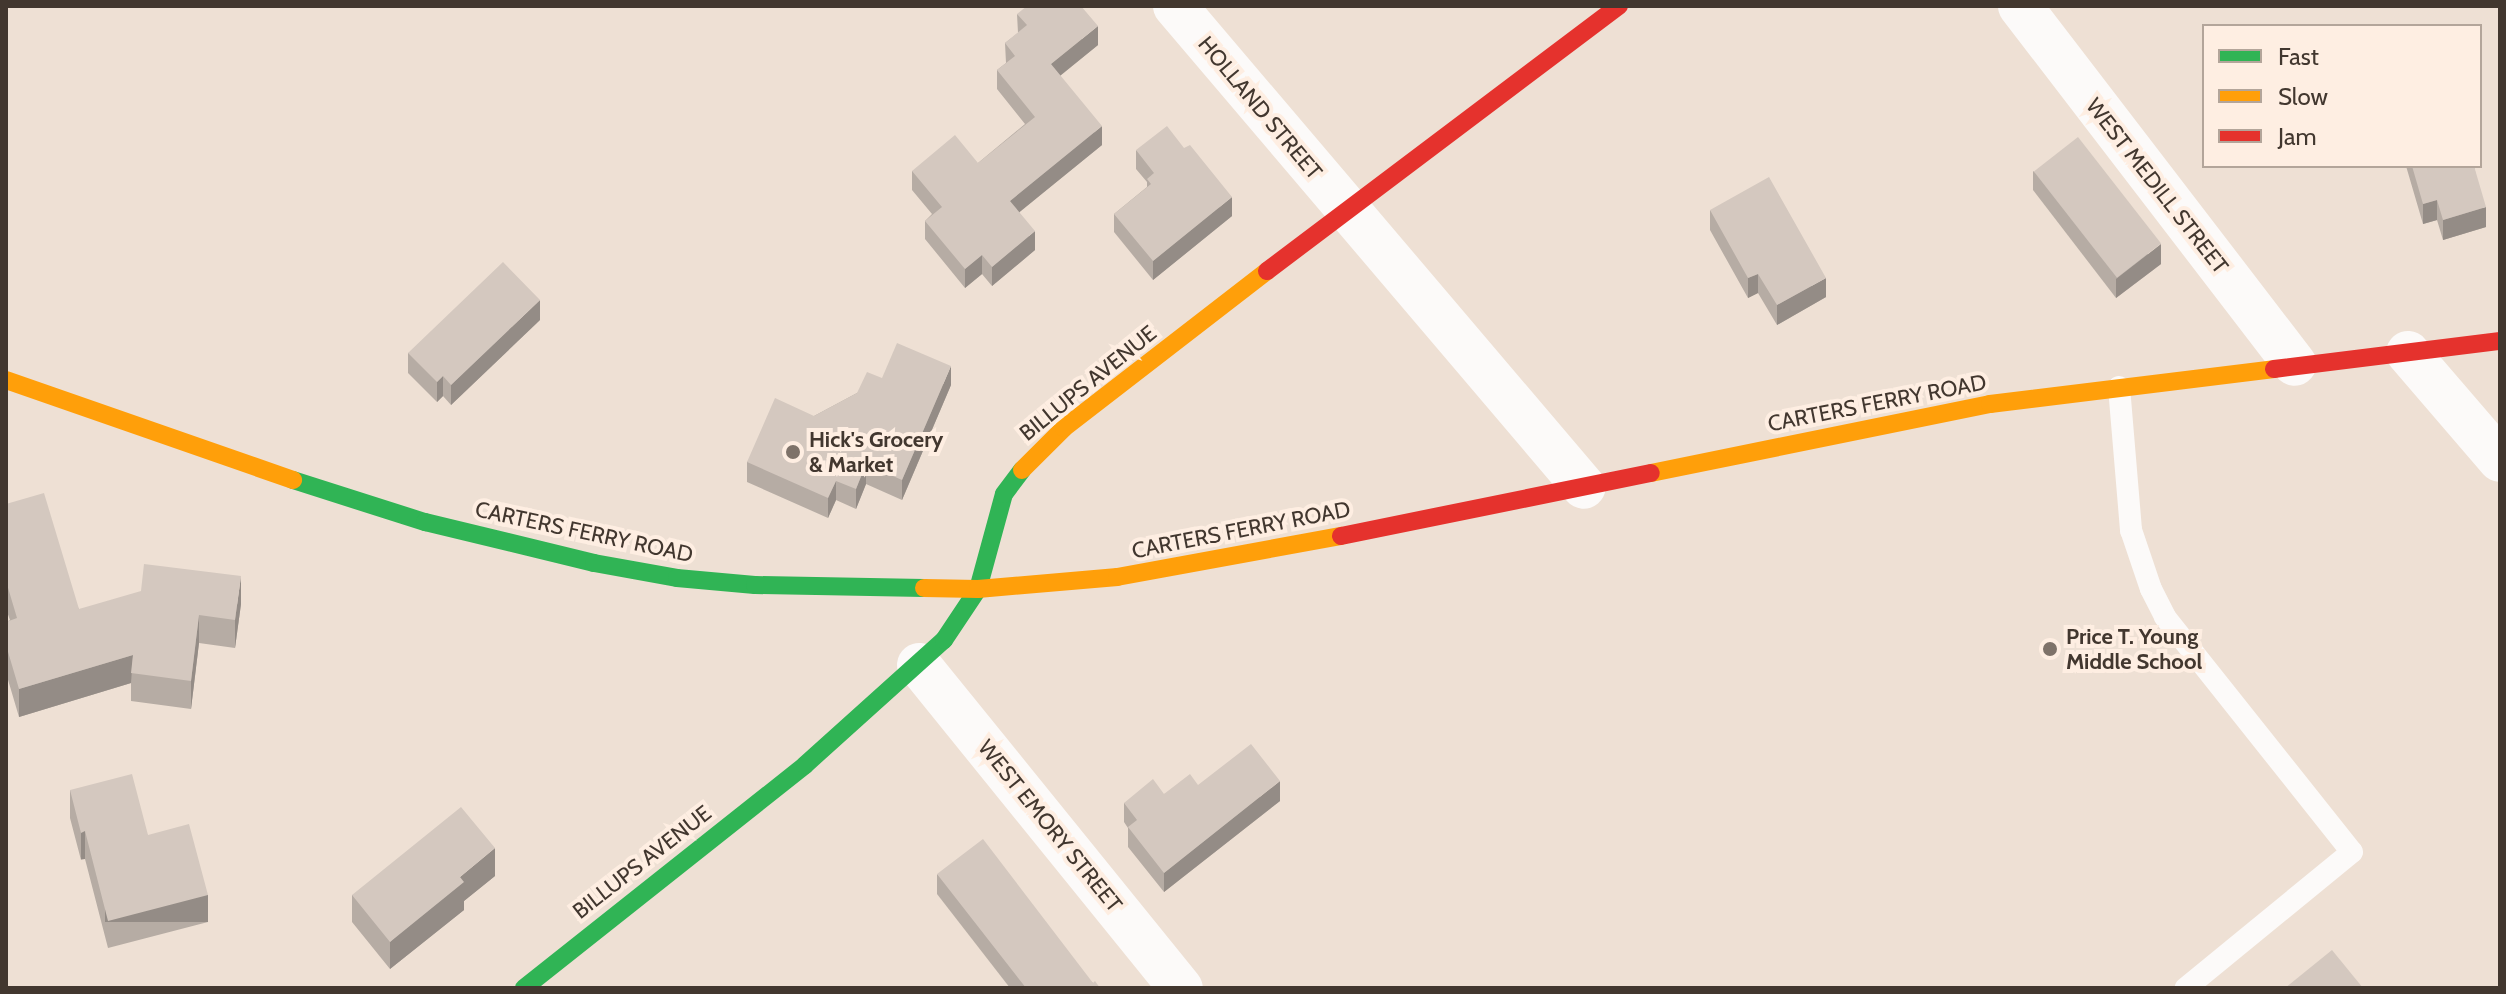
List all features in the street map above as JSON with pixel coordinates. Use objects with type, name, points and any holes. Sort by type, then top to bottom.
[{"type":"street","name":"HOLLAND STREET","points":[[1175,6],[1584,487]]},
{"type":"street","name":"BILLUPS AVENUE","points":[[524,988],[805,765],[944,640],[978,589],[1004,494],[1033,457],[1064,428],[1346,210],[1619,6]]},
{"type":"street","name":"WEST MEDILL STREET","points":[[2020,6],[2295,364]]},
{"type":"street","name":"CARTERS FERRY ROAD","points":[[6,380],[355,501],[425,522],[594,563],[677,578],[755,585],[828,589],[978,589],[1104,579],[1192,566],[1990,404],[2500,341]]},
{"type":"street","points":[[2408,353],[2500,460]]},
{"type":"street","name":"WEST EMORY STREET","points":[[919,665],[1181,988]]},
{"type":"lane","points":[[2119,387],[2131,530],[2151,589],[2165,617],[2352,852],[2186,988]]},
{"type":"building","points":[[1027,6],[1081,6],[1098,26],[1051,64],[1102,126],[1010,201],[1035,231],[992,267],[982,255],[965,269],[925,221],[942,207],[912,171],[955,135],[978,163],[1035,117],[997,70],[1015,56],[1005,43],[1027,25],[1017,14]]},
{"type":"building","points":[[1167,126],[1184,148],[1190,145],[1232,197],[1153,261],[1114,214],[1151,184],[1147,179],[1154,173],[1136,150]]},
{"type":"building","points":[[2078,137],[2161,243],[2117,278],[2034,171]]},
{"type":"building","points":[[2413,168],[2475,168],[2486,207],[2443,220],[2437,200],[2423,204]]},
{"type":"building","points":[[1769,177],[1826,278],[1777,305],[1758,274],[1748,278],[1710,210]]},
{"type":"building","points":[[503,262],[540,300],[451,385],[443,376],[437,382],[408,353]]},
{"type":"building","points":[[897,343],[951,366],[902,480],[866,464],[856,489],[836,481],[828,498],[747,462],[775,398],[814,416],[857,393],[867,372],[882,378]]},
{"type":"building","points":[[44,493],[79,609],[141,591],[144,564],[241,576],[235,620],[199,615],[191,681],[131,673],[133,655],[19,689],[6,645],[6,622],[17,618],[6,581],[6,504]]},
{"type":"building","points":[[1251,744],[1280,781],[1164,873],[1128,827],[1137,820],[1124,803],[1153,779],[1164,794],[1190,774],[1198,785]]},
{"type":"building","points":[[132,774],[148,835],[189,824],[208,895],[108,921],[85,831],[81,833],[70,790]]},
{"type":"building","points":[[461,807],[495,848],[460,877],[464,882],[390,942],[352,895]]},
{"type":"building","points":[[983,839],[1093,983],[1095,981],[1100,988],[1026,988],[937,874]]},
{"type":"building","points":[[2332,950],[2363,988],[2285,988]]},
{"type":"traffic: fast","points":[[524,988],[805,765],[944,640],[978,589],[1004,494],[1022,470]]},
{"type":"traffic: fast","points":[[293,480],[425,522],[594,563],[677,578],[755,585],[924,588]]},
{"type":"traffic: slow","points":[[1022,470],[1064,428],[1267,271]]},
{"type":"traffic: slow","points":[[1651,473],[1990,404],[2274,369]]},
{"type":"traffic: slow","points":[[6,380],[293,480]]},
{"type":"traffic: slow","points":[[924,588],[978,589],[1117,577],[1341,536]]},
{"type":"traffic: jam","points":[[1267,271],[1619,6]]},
{"type":"traffic: jam","points":[[2274,369],[2500,341]]},
{"type":"traffic: jam","points":[[1341,536],[1651,473]]},
{"type":"place","name":"Hick's Grocery & Market","points":[[793,452]]},
{"type":"place","name":"Price T. Young Middle School","points":[[2050,649]]}]
